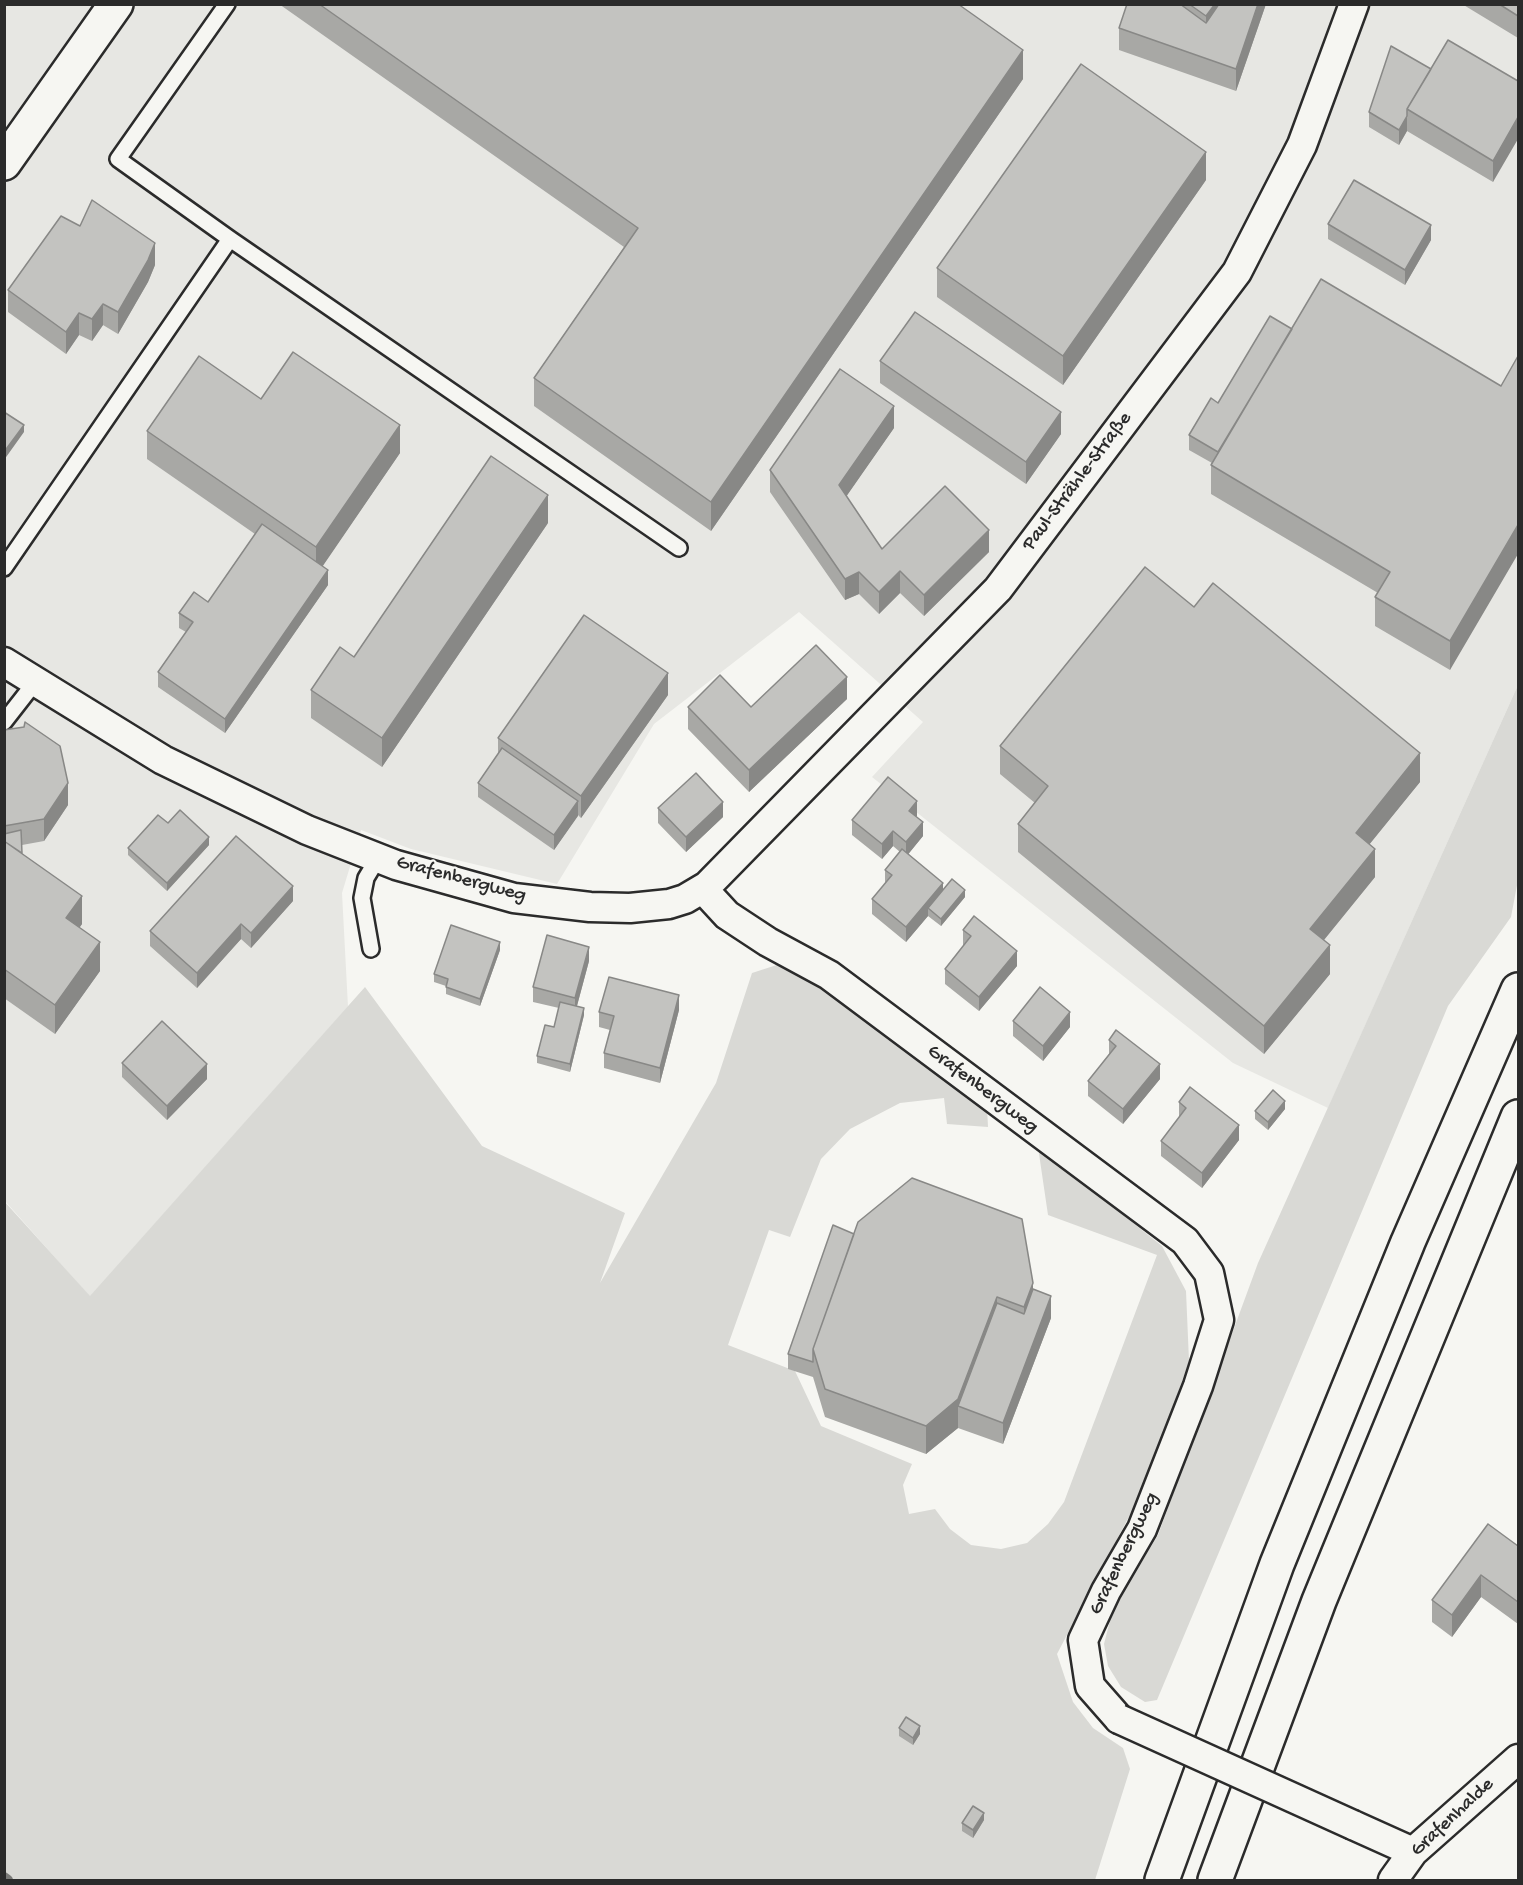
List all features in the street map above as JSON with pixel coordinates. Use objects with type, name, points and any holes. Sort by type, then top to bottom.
[{"type":"main road","points":[[4,163],[116,4]]},
{"type":"main road","points":[[1162,1881],[1277,1564],[1408,1242],[1518,990]]},
{"type":"main road","points":[[1215,1881],[1319,1601],[1518,1117]]},
{"type":"street","name":"Paul-Strähle-Straße","points":[[703,890],[998,589],[1237,272],[1302,145],[1354,4]]},
{"type":"street","name":"Grafenbergweg","points":[[4,662],[163,760],[307,830],[396,865],[514,898],[591,907],[630,908],[669,904],[703,890],[727,915],[768,942],[829,975],[1185,1241],[1209,1273],[1219,1320],[1198,1386],[1142,1529],[1106,1591],[1083,1640],[1090,1686],[1119,1719],[1413,1852]]},
{"type":"street","name":"Grafenhalde","points":[[1393,1881],[1413,1852],[1518,1759]]},
{"type":"lane","points":[[228,4],[118,159],[230,239],[679,548]]},
{"type":"lane","points":[[4,568],[230,239]]},
{"type":"lane","points":[[4,722],[36,681]]},
{"type":"lane","points":[[371,949],[362,898],[366,878],[378,858]]},
{"type":"shaded area","points":[[4,5],[1518,5],[1518,685],[1328,1108],[1233,1063],[872,777],[923,722],[799,612],[654,724],[557,884],[411,849],[361,830],[342,893],[348,1007],[90,1297],[5,1201]]},
{"type":"shaded area","points":[[1518,685],[1518,880],[1511,917],[1448,1006],[1157,1700],[1145,1702],[1121,1687],[1108,1666],[1104,1644],[1113,1609],[1158,1535],[1258,1263]]},
{"type":"shaded area","points":[[786,962],[987,1107],[988,1127],[947,1124],[944,1098],[900,1103],[850,1129],[821,1159],[790,1237],[769,1230],[728,1345],[795,1371],[821,1426],[912,1464],[903,1485],[909,1514],[935,1509],[950,1529],[971,1545],[1001,1549],[1027,1543],[1048,1524],[1064,1502],[1157,1255],[1048,1215],[1038,1147],[1162,1246],[1186,1291],[1189,1361],[1146,1484],[1057,1654],[1073,1702],[1093,1728],[1123,1748],[1130,1769],[1095,1880],[5,1880],[4,1201],[90,1296],[365,987],[482,1146],[625,1213],[600,1283],[716,1083],[752,973]]},
{"type":"building","points":[[319,4],[958,4],[1023,50],[711,502],[534,378],[638,228]]},
{"type":"building","points":[[1127,4],[1180,4],[1206,23],[1219,4],[1258,4],[1236,69],[1119,28]]},
{"type":"building","points":[[1189,4],[1215,4],[1206,16]]},
{"type":"building","points":[[1499,4],[1518,4],[1518,16]]},
{"type":"building","points":[[1448,40],[1518,81],[1518,117],[1493,161],[1407,109]]},
{"type":"building","points":[[1391,46],[1431,69],[1407,109],[1407,116],[1399,130],[1369,112]]},
{"type":"building","points":[[1081,64],[1206,152],[1063,356],[937,268]]},
{"type":"building","points":[[1354,180],[1431,225],[1405,270],[1328,224]]},
{"type":"building","points":[[92,200],[155,243],[148,260],[118,312],[103,304],[92,319],[79,313],[66,332],[8,290],[61,216],[80,226]]},
{"type":"building","points":[[1321,279],[1501,386],[1518,356],[1518,525],[1450,641],[1375,597],[1390,572],[1211,465]]},
{"type":"building","points":[[915,312],[1061,412],[1026,462],[880,361]]},
{"type":"building","points":[[1270,316],[1292,329],[1218,452],[1189,435],[1211,398],[1218,403]]},
{"type":"building","points":[[293,352],[400,425],[316,547],[147,431],[199,356],[261,399]]},
{"type":"building","points":[[840,369],[894,406],[839,485],[882,549],[945,486],[989,530],[924,595],[900,571],[879,592],[859,572],[845,579],[770,470]]},
{"type":"building","points":[[4,412],[24,425],[4,452]]},
{"type":"building","points":[[491,456],[548,495],[382,738],[311,690],[340,647],[354,657]]},
{"type":"building","points":[[262,524],[328,570],[225,719],[158,672],[193,622],[179,613],[194,592],[208,602]]},
{"type":"building","points":[[1145,567],[1194,607],[1213,583],[1420,753],[1356,833],[1375,849],[1310,929],[1330,945],[1264,1026],[1018,824],[1048,786],[1000,746]]},
{"type":"building","points":[[584,615],[668,673],[581,796],[498,738]]},
{"type":"building","points":[[816,645],[847,677],[749,770],[688,707],[720,675],[751,707]]},
{"type":"building","points":[[25,722],[60,746],[68,783],[44,819],[4,826],[4,730],[24,727]]},
{"type":"building","points":[[502,748],[578,801],[554,835],[478,783]]},
{"type":"building","points":[[696,773],[723,802],[686,837],[658,808]]},
{"type":"building","points":[[888,777],[917,801],[909,811],[923,822],[906,842],[893,831],[882,844],[852,820]]},
{"type":"building","points":[[180,810],[209,837],[167,883],[128,848],[158,815],[168,823]]},
{"type":"building","points":[[21,830],[22,853],[4,841],[4,834]]},
{"type":"building","points":[[236,836],[293,886],[251,933],[241,924],[197,973],[150,931]]},
{"type":"building","points":[[4,841],[82,896],[66,918],[100,942],[55,1005],[4,969]]},
{"type":"building","points":[[902,849],[943,883],[906,927],[872,899],[892,875],[885,870]]},
{"type":"building","points":[[952,879],[965,890],[941,919],[928,908]]},
{"type":"building","points":[[974,916],[1017,951],[979,997],[945,969],[971,936],[963,930]]},
{"type":"building","points":[[451,925],[500,942],[480,999],[446,987],[448,979],[434,974]]},
{"type":"building","points":[[547,935],[589,947],[575,998],[533,987]]},
{"type":"building","points":[[609,977],[679,995],[660,1068],[604,1053],[614,1016],[599,1012]]},
{"type":"building","points":[[1040,987],[1070,1012],[1043,1046],[1013,1021]]},
{"type":"building","points":[[560,1002],[584,1008],[570,1064],[537,1056],[545,1025],[554,1027]]},
{"type":"building","points":[[162,1021],[207,1064],[167,1106],[122,1063]]},
{"type":"building","points":[[1116,1030],[1160,1064],[1123,1109],[1088,1081],[1116,1046],[1109,1040]]},
{"type":"building","points":[[1190,1087],[1239,1125],[1202,1173],[1161,1141],[1186,1108],[1179,1102]]},
{"type":"building","points":[[1273,1090],[1285,1101],[1268,1122],[1255,1111]]},
{"type":"building","points":[[912,1178],[1022,1219],[1033,1283],[1024,1307],[997,1297],[958,1399],[926,1426],[825,1389],[813,1349],[858,1222]]},
{"type":"building","points":[[833,1225],[854,1234],[813,1349],[813,1362],[788,1354]]},
{"type":"building","points":[[1033,1289],[1051,1296],[1003,1423],[958,1406],[997,1303],[1024,1314]]},
{"type":"building","points":[[1488,1524],[1518,1546],[1518,1602],[1481,1575],[1452,1615],[1432,1600]]},
{"type":"building","points":[[906,1717],[920,1726],[913,1738],[899,1728]]},
{"type":"building","points":[[973,1806],[984,1813],[973,1830],[962,1823]]},
{"type":"waterway","points":[[4,1877],[8,1880]]}]
